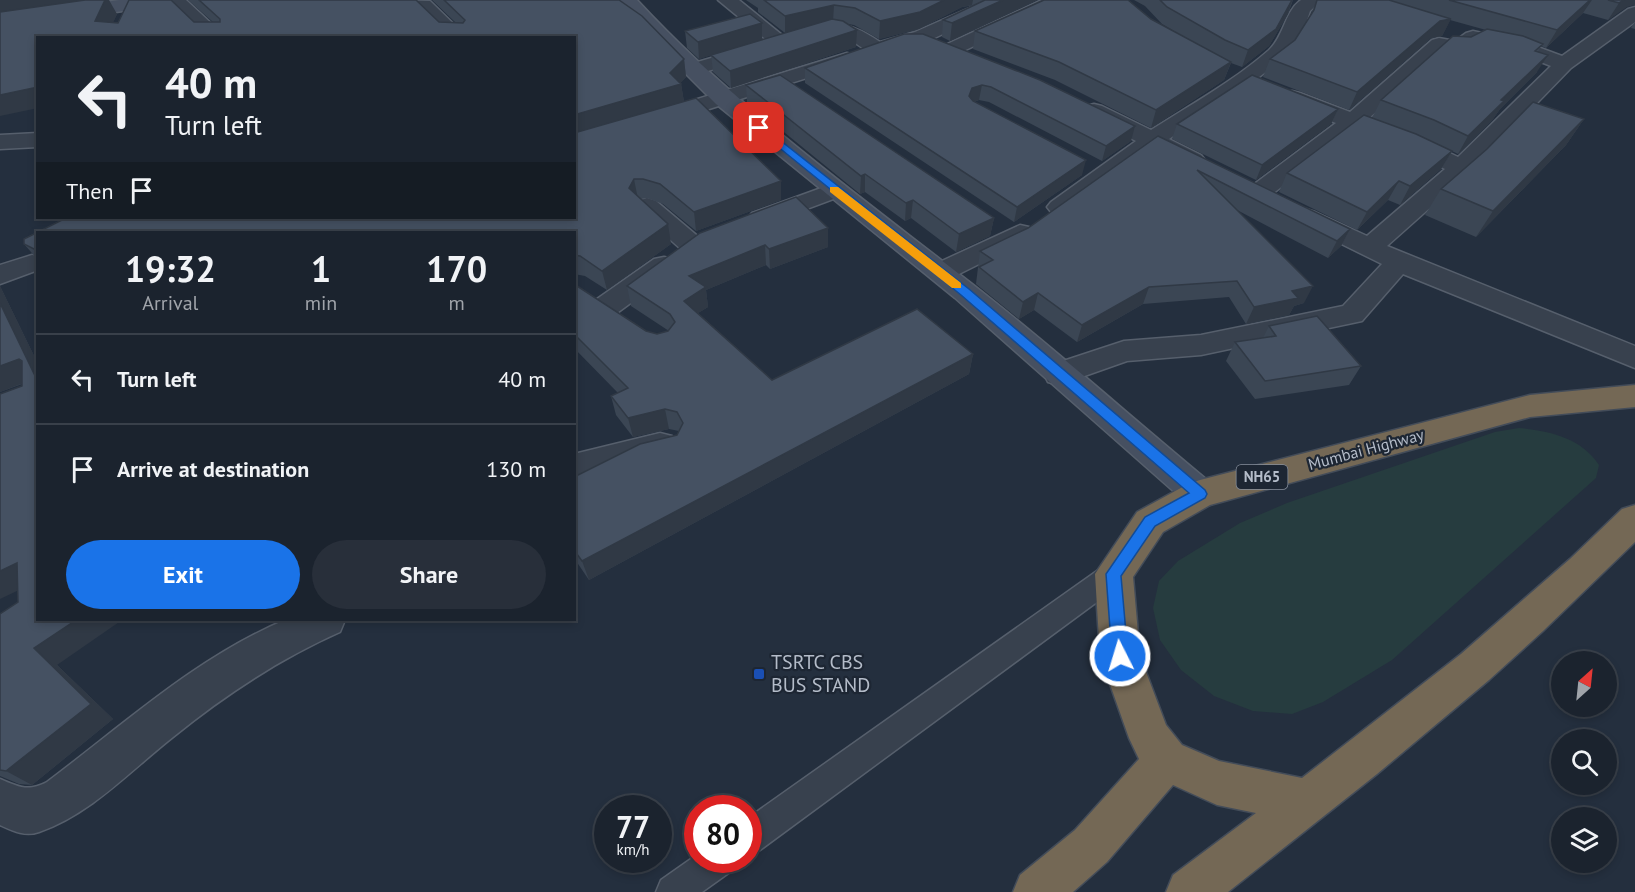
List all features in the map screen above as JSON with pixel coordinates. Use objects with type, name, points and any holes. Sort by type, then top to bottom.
[{"type":"highway","name":"Mumbai Highway","points":[[1114,574],[1150,522],[1200,494],[1530,406],[1635,396]]},
{"type":"highway","points":[[1190,892],[1386,742],[1485,659],[1635,519]]},
{"type":"highway","points":[[1114,574],[1120,656],[1150,738],[1167,760],[1217,783],[1308,801]]},
{"type":"highway","points":[[1037,892],[1091,846],[1167,760]]},
{"type":"street","points":[[0,23],[129,12],[157,0]]},
{"type":"street","points":[[175,0],[215,36]]},
{"type":"street","points":[[399,0],[423,5],[456,36]]},
{"type":"street","points":[[627,0],[724,99],[835,190],[941,272],[1200,494]]},
{"type":"street","points":[[727,0],[782,43]]},
{"type":"street","points":[[950,50],[1057,0]]},
{"type":"street","points":[[1279,4],[1308,4]]},
{"type":"street","points":[[941,272],[1005,231],[1093,169],[1152,140],[1233,74],[1279,52],[1308,4]]},
{"type":"street","points":[[576,144],[724,99],[793,87],[877,49],[902,40],[919,38],[974,12]]},
{"type":"street","points":[[1368,249],[1461,168],[1564,64],[1635,13]]},
{"type":"street","points":[[1440,27],[1473,38],[1504,42],[1534,50],[1564,64]]},
{"type":"street","points":[[694,69],[825,29],[838,28],[850,31],[877,49]]},
{"type":"street","points":[[919,38],[971,58]]},
{"type":"street","points":[[1255,191],[1353,121],[1439,44],[1460,48],[1473,38]]},
{"type":"street","points":[[1233,74],[1414,145],[1461,168]]},
{"type":"street","points":[[1078,103],[1368,249],[1635,358]]},
{"type":"street","points":[[0,142],[36,140]]},
{"type":"street","points":[[607,306],[714,236],[835,190]]},
{"type":"street","points":[[648,206],[714,236]]},
{"type":"street","points":[[1059,374],[1124,351],[1201,345],[1352,314],[1399,262]]},
{"type":"street","points":[[0,275],[32,263]]},
{"type":"street","points":[[583,290],[634,324]]},
{"type":"street","points":[[576,466],[668,443]]},
{"type":"street","points":[[0,801],[23,814],[40,811],[63,798],[229,670],[271,646],[324,621]]},
{"type":"lane","points":[[762,828],[1114,574]]},
{"type":"lane","points":[[673,892],[700,873]]},
{"type":"green space","points":[[1519,428],[1542,431],[1574,442],[1592,456],[1599,465],[1596,478],[1392,660],[1323,702],[1292,714],[1253,711],[1214,696],[1181,670],[1160,640],[1153,608],[1159,581],[1178,561],[1240,523],[1287,503],[1495,432]]},
{"type":"building","points":[[85,0],[105,0],[95,21],[118,23],[129,0],[171,0],[194,22],[220,22],[220,19],[199,0],[416,0],[439,22],[463,23],[465,20],[444,0],[619,0],[642,16],[684,59],[670,73],[681,84],[576,114],[576,36],[36,36],[36,87],[0,95],[0,12]]},
{"type":"building","points":[[764,0],[944,0],[920,12],[880,21],[855,8],[834,5],[785,16]]},
{"type":"building","points":[[985,0],[1003,0],[952,23],[943,20]]},
{"type":"building","points":[[1044,0],[1128,0],[1151,19],[1231,62],[1156,110],[1059,62],[975,31]]},
{"type":"building","points":[[1160,0],[1292,0],[1276,29],[1248,50],[1225,40],[1167,7]]},
{"type":"building","points":[[1317,0],[1389,0],[1451,19],[1440,21],[1357,92],[1270,59],[1295,40],[1314,10]]},
{"type":"building","points":[[1449,0],[1590,0],[1557,30]]},
{"type":"building","points":[[1608,0],[1624,0],[1619,3]]},
{"type":"building","points":[[750,14],[762,23],[698,42],[685,31]]},
{"type":"building","points":[[832,19],[843,21],[857,30],[730,71],[711,55]]},
{"type":"building","points":[[1487,29],[1523,36],[1543,44],[1535,51],[1548,55],[1501,100],[1504,101],[1468,136],[1381,100],[1453,36],[1471,37]]},
{"type":"building","points":[[904,34],[923,34],[1040,80],[1135,126],[1106,146],[991,87],[982,85],[972,88],[969,96],[973,101],[1086,160],[1017,207],[805,68]]},
{"type":"building","points":[[780,75],[994,218],[959,234],[913,200],[906,203],[865,174],[861,176],[746,85]]},
{"type":"building","points":[[1252,75],[1338,109],[1262,165],[1177,124]]},
{"type":"building","points":[[696,98],[781,181],[694,212],[660,184],[634,179],[629,188],[668,224],[602,271],[576,255],[576,231],[40,231],[64,219],[576,219],[576,132]]},
{"type":"building","points":[[1533,102],[1584,119],[1493,211],[1441,189],[1487,149]]},
{"type":"building","points":[[1364,115],[1416,134],[1452,151],[1410,186],[1399,181],[1367,212],[1287,173]]},
{"type":"building","points":[[1158,136],[1350,229],[1337,241],[1197,170],[1313,286],[1292,291],[1298,298],[1254,307],[1237,281],[1149,287],[1082,325],[1038,293],[1023,302],[979,267],[993,260],[980,251],[1028,228]]},
{"type":"building","points":[[796,197],[828,228],[769,249],[765,245],[689,276],[706,287],[684,301],[772,380],[917,309],[973,354],[582,561],[576,553],[576,476],[640,444],[677,435],[683,423],[677,412],[665,409],[628,418],[611,396],[628,388],[576,336],[576,285],[646,331],[657,334],[668,331],[675,322],[670,314],[627,286],[700,233]]},
{"type":"building","points":[[36,233],[36,250],[24,244],[24,239]]},
{"type":"building","points":[[0,303],[36,378],[36,621],[74,621],[34,648],[91,704],[6,771],[0,770],[0,614],[18,602],[17,563],[0,571],[0,394],[22,386],[22,361],[19,359],[0,366]]},
{"type":"building","points":[[1317,316],[1361,366],[1265,381],[1235,342],[1276,336],[1269,326]]},
{"type":"slow traffic","points":[[834,190],[957,285]]},
{"type":"place","name":"TSRTC CBS BUS STAND","points":[[759,674]]},
{"type":"route","points":[[759,128],[941,272],[1200,494],[1150,522],[1114,574],[1120,656]]}]
